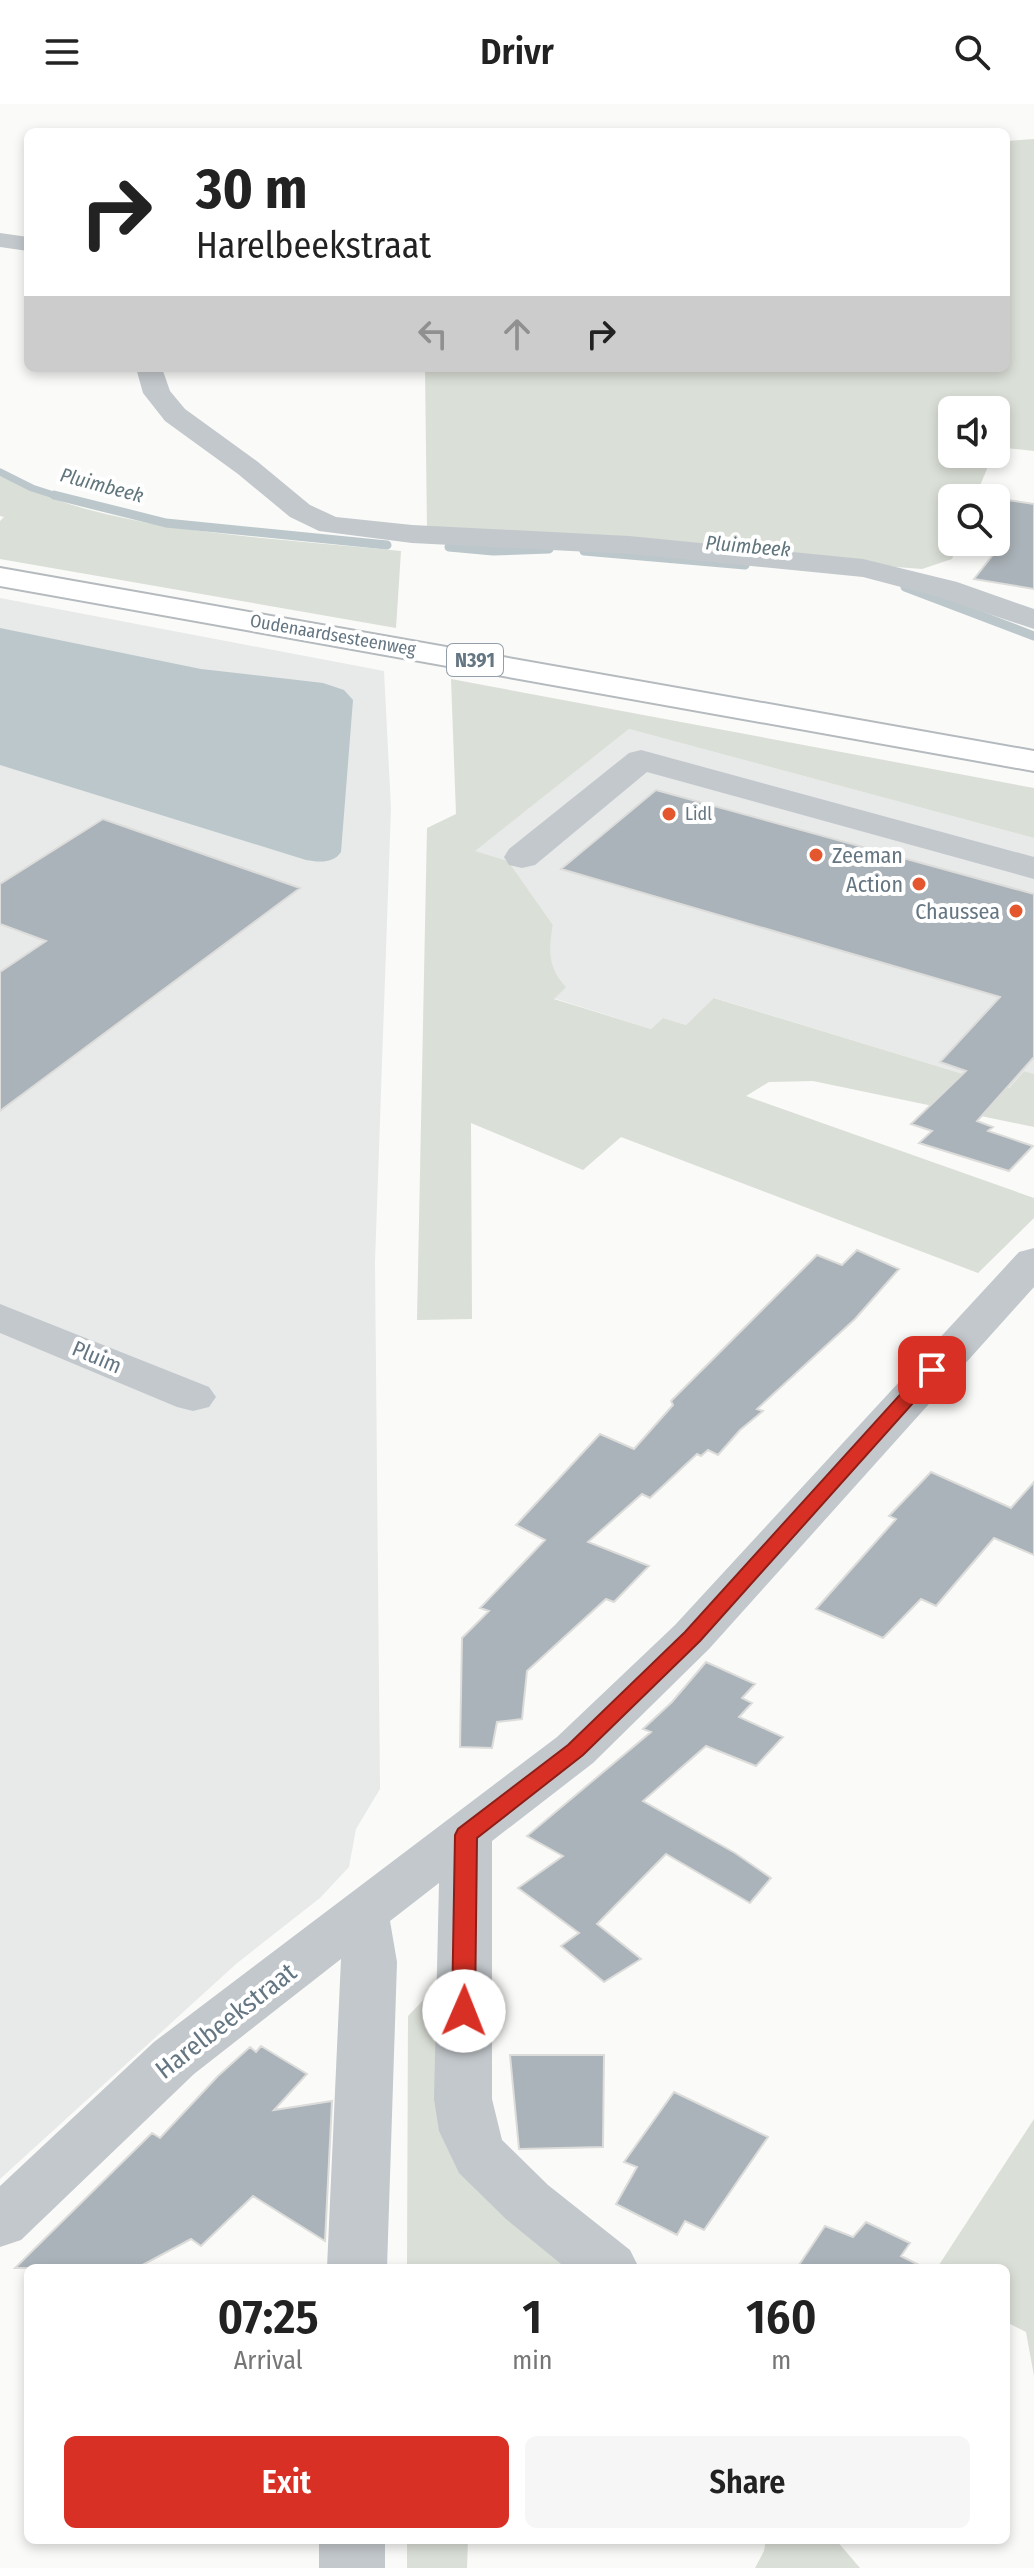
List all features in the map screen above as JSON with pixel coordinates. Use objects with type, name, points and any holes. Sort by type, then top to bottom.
[{"type":"main road","name":"Oudenaardsesteenweg","points":[[0,577],[1034,761]]},
{"type":"main road","name":"Oudenaardsesteenweg","points":[[949,744],[1034,752]]},
{"type":"street","points":[[0,240],[24,243]]},
{"type":"street","points":[[150,372],[157,393],[175,415],[248,468],[300,511],[344,529],[629,545],[863,568],[907,577],[1034,620]]},
{"type":"street","points":[[522,857],[641,760],[1034,868]]},
{"type":"street","name":"Harelbeekstraat","points":[[0,2223],[174,2058],[575,1750],[692,1637],[1034,1261]]},
{"type":"street","name":"Pluim","points":[[0,1317],[193,1397]]},
{"type":"street","points":[[466,1835],[463,2099],[468,2131],[480,2156],[518,2193],[604,2264]]},
{"type":"street","points":[[357,2264],[369,1962],[362,1914]]},
{"type":"street","points":[[352,2544],[352,2568]]},
{"type":"shaded area","points":[[1034,139],[1034,451],[1010,448],[1010,396],[938,396],[938,468],[987,468],[981,484],[938,484],[938,556],[953,556],[952,559],[922,569],[427,530],[425,372],[1010,372],[1010,141]]},
{"type":"shaded area","points":[[0,476],[75,506],[124,518],[242,536],[401,551],[396,628],[0,559],[0,521],[4,517],[0,516]]},
{"type":"shaded area","points":[[0,598],[384,671],[391,808],[375,1262],[380,1789],[356,1829],[349,1867],[320,1898],[236,1964],[0,2179]]},
{"type":"shaded area","points":[[0,628],[201,669],[323,683],[344,690],[353,700],[341,852],[330,860],[306,860],[0,765]]},
{"type":"shaded area","points":[[451,679],[1034,788],[1034,838],[629,729],[475,851],[508,861],[553,925],[551,958],[556,973],[566,987],[554,999],[651,1029],[663,1018],[686,1025],[714,998],[1009,1088],[1024,1071],[1034,1074],[1034,1127],[813,1081],[769,1082],[746,1096],[1034,1198],[1034,1218],[978,1273],[621,1137],[583,1170],[471,1123],[472,1319],[417,1320],[427,828],[456,814]]},
{"type":"shaded area","points":[[629,729],[1034,838],[1034,1074],[1024,1071],[1009,1088],[715,998],[686,1025],[663,1018],[651,1029],[553,998],[554,975],[548,947],[553,925],[508,861],[474,851]]},
{"type":"shaded area","points":[[435,1988],[446,2133],[583,2264],[407,2264],[408,2016]]},
{"type":"shaded area","points":[[1034,2119],[1034,2376],[1026,2332],[1010,2324],[1010,2264],[940,2264]]},
{"type":"shaded area","points":[[407,2544],[468,2544],[467,2568],[407,2568]]},
{"type":"shaded area","points":[[765,2544],[839,2544],[860,2568],[755,2568]]},
{"type":"building","points":[[1010,500],[1034,504],[1034,589],[974,579],[992,556],[1010,556]]},
{"type":"building","points":[[656,790],[1034,894],[1034,1057],[977,1121],[993,1127],[988,1131],[1033,1146],[1009,1171],[919,1143],[932,1131],[911,1124],[966,1071],[940,1062],[1000,997],[561,869]]},
{"type":"building","points":[[103,819],[300,888],[0,1111],[0,972],[46,941],[0,924],[0,884]]},
{"type":"building","points":[[857,1250],[899,1269],[855,1319],[757,1409],[763,1411],[740,1430],[718,1455],[708,1450],[701,1456],[697,1454],[650,1498],[642,1494],[588,1542],[649,1566],[614,1602],[606,1599],[527,1671],[522,1719],[497,1722],[492,1748],[460,1747],[462,1638],[489,1611],[480,1608],[545,1540],[516,1525],[600,1434],[634,1449],[673,1405],[671,1401],[817,1255],[842,1265]]},
{"type":"building","points":[[931,1472],[1011,1508],[1034,1482],[1034,1555],[994,1538],[936,1606],[921,1599],[883,1638],[816,1609],[896,1519],[889,1516]]},
{"type":"building","points":[[706,1662],[755,1684],[742,1698],[752,1703],[739,1717],[783,1737],[756,1766],[706,1746],[643,1801],[735,1853],[771,1878],[750,1903],[666,1854],[597,1924],[641,1959],[604,1982],[561,1946],[579,1933],[518,1888],[563,1856],[527,1836],[651,1732],[643,1729],[672,1702]]},
{"type":"building","points":[[261,2046],[307,2074],[274,2110],[332,2101],[325,2241],[253,2196],[201,2246],[191,2239],[144,2264],[24,2264],[24,2268],[15,2268],[152,2133],[160,2138],[250,2047],[256,2052]]},
{"type":"building","points":[[510,2055],[604,2055],[603,2147],[519,2149]]},
{"type":"building","points":[[674,2092],[768,2137],[704,2230],[685,2221],[677,2235],[616,2204],[637,2167],[624,2162]]},
{"type":"building","points":[[866,2222],[910,2243],[901,2256],[917,2264],[800,2264],[825,2226],[853,2237]]},
{"type":"waterway","name":"Pluimbeek","points":[[0,472],[32,488],[60,497]]},
{"type":"waterway","name":"Pluimbeek","points":[[54,495],[166,523],[387,545]]},
{"type":"waterway","name":"Pluimbeek","points":[[449,547],[493,551],[549,549]]},
{"type":"waterway","name":"Pluimbeek","points":[[584,551],[745,565]]},
{"type":"waterway","name":"Pluimbeek","points":[[905,587],[1034,636]]},
{"type":"place","name":"Lidl","points":[[669,814]]},
{"type":"place","name":"Zeeman","points":[[816,855]]},
{"type":"place","name":"Action","points":[[919,884]]},
{"type":"place","name":"Chaussea","points":[[1016,911]]},
{"type":"route","points":[[464,2011],[466,1835],[575,1750],[692,1637],[932,1370]]}]
